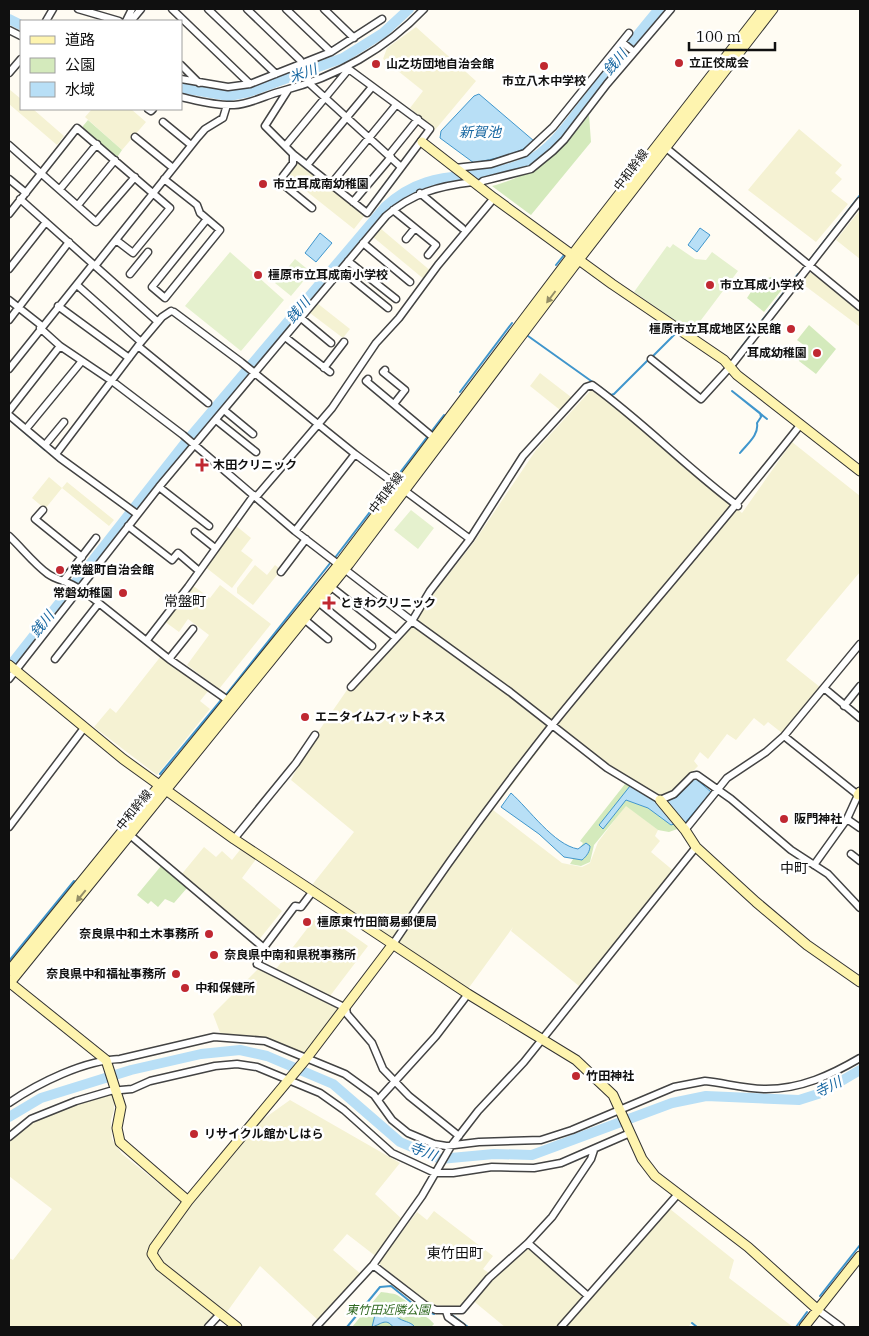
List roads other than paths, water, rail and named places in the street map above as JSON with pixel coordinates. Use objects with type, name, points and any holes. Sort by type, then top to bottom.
[{"type":"street","points":[[47,20],[53,9]]},
{"type":"street","points":[[78,9],[115,20]]},
{"type":"street","points":[[134,20],[141,9]]},
{"type":"street","points":[[172,9],[250,84]]},
{"type":"street","points":[[208,9],[276,74]]},
{"type":"street","points":[[248,9],[303,65],[308,80],[324,97],[401,167]]},
{"type":"street","points":[[286,9],[331,52]]},
{"type":"street","points":[[324,9],[354,38]]},
{"type":"street","points":[[182,97],[227,105],[246,103],[288,90],[308,80],[347,68],[391,40],[424,9]]},
{"type":"street","points":[[9,679],[12,668],[79,588],[136,513],[393,210],[434,188],[484,181],[516,174],[538,164],[564,140],[633,52],[671,9]]},
{"type":"street","name":"中和幹線","points":[[9,983],[130,834],[226,698],[338,563],[575,257],[763,9]]},
{"type":"street","name":"中和幹線","points":[[397,485],[431,435],[773,9]]},
{"type":"street","points":[[182,79],[228,88],[250,84],[303,65],[331,52],[382,19]]},
{"type":"street","points":[[457,169],[491,164],[525,153],[553,127],[623,43],[629,33]]},
{"type":"street","points":[[623,43],[633,52]]},
{"type":"street","points":[[9,73],[20,60]]},
{"type":"street","points":[[182,66],[200,84]]},
{"type":"street","points":[[288,90],[265,126],[293,154],[367,213],[430,129],[347,68]]},
{"type":"street","points":[[286,145],[347,68]]},
{"type":"street","points":[[308,165],[372,87]]},
{"type":"street","points":[[331,184],[396,104]]},
{"type":"street","points":[[9,369],[58,306],[116,240],[206,128],[223,118],[227,105]]},
{"type":"street","points":[[354,202],[418,119]]},
{"type":"street","points":[[163,122],[192,145]]},
{"type":"street","points":[[10,210],[26,193],[77,128],[170,208],[133,253],[116,240]]},
{"type":"street","points":[[135,137],[173,168]]},
{"type":"street","points":[[422,142],[494,198],[575,257],[731,366],[737,375],[860,471]]},
{"type":"street","points":[[60,189],[97,144]]},
{"type":"street","points":[[9,145],[96,222],[135,177]]},
{"type":"street","points":[[664,147],[860,308]]},
{"type":"street","points":[[293,154],[293,163],[281,179],[312,208]]},
{"type":"street","points":[[78,205],[115,160]]},
{"type":"street","points":[[9,179],[26,193]]},
{"type":"street","points":[[164,179],[197,205],[200,214],[207,219],[220,230],[165,298],[152,287],[207,219]]},
{"type":"street","points":[[420,194],[462,228]]},
{"type":"street","points":[[147,640],[255,496],[345,391],[376,342],[399,318],[438,265],[494,198]]},
{"type":"street","points":[[20,199],[158,322]]},
{"type":"street","points":[[651,359],[698,399],[701,399],[731,366],[860,201]]},
{"type":"street","points":[[393,210],[436,245],[428,255]]},
{"type":"street","points":[[9,269],[46,222]]},
{"type":"street","points":[[406,239],[415,228]]},
{"type":"street","points":[[9,320],[69,242]]},
{"type":"street","points":[[363,244],[410,282]]},
{"type":"street","points":[[130,274],[148,252]]},
{"type":"street","points":[[348,261],[396,299]]},
{"type":"street","points":[[341,270],[388,308]]},
{"type":"street","points":[[76,285],[139,344],[208,403]]},
{"type":"street","points":[[9,300],[60,346],[112,381],[184,436],[296,532],[608,768],[660,800],[686,830],[696,847],[793,934],[860,982]]},
{"type":"street","points":[[58,306],[129,358]]},
{"type":"street","points":[[56,454],[139,344],[158,322],[173,311],[354,454],[470,539]]},
{"type":"street","points":[[301,318],[331,343]]},
{"type":"street","points":[[285,337],[327,370],[344,342]]},
{"type":"street","points":[[9,411],[60,346]]},
{"type":"street","points":[[26,429],[82,360]]},
{"type":"street","points":[[385,370],[383,372],[405,390],[394,404]]},
{"type":"street","points":[[368,379],[366,381],[431,435]]},
{"type":"street","points":[[351,687],[412,621],[430,591],[470,539],[524,456],[586,387],[592,385],[706,482],[738,506]]},
{"type":"street","points":[[224,410],[253,434]]},
{"type":"street","points":[[9,415],[56,454],[136,513]]},
{"type":"street","points":[[216,420],[256,452]]},
{"type":"street","points":[[45,445],[64,422]]},
{"type":"street","points":[[237,1327],[160,1266],[152,1254],[157,1242],[188,1201],[290,1079],[346,1008],[428,892],[553,725],[738,506],[801,424]]},
{"type":"street","points":[[296,532],[354,454]]},
{"type":"street","points":[[159,487],[209,526]]},
{"type":"street","points":[[43,510],[35,519],[82,556]]},
{"type":"street","points":[[128,526],[172,560],[178,554],[199,571]]},
{"type":"street","points":[[195,532],[215,548]]},
{"type":"street","points":[[9,536],[47,573],[79,588],[147,640],[169,660],[226,698]]},
{"type":"street","points":[[67,582],[82,556],[96,538]]},
{"type":"street","points":[[281,572],[306,539]]},
{"type":"street","name":"中和幹線","points":[[9,971],[318,602],[330,586],[338,563]]},
{"type":"street","points":[[330,586],[396,638]]},
{"type":"street","points":[[318,602],[372,646]]},
{"type":"street","points":[[54,659],[99,603]]},
{"type":"street","points":[[304,619],[328,638]]},
{"type":"street","points":[[169,660],[193,629]]},
{"type":"street","points":[[686,830],[716,790],[732,774],[766,752],[784,736],[860,644]]},
{"type":"street","points":[[12,668],[84,728],[234,839],[468,994],[540,1040],[563,1051],[581,1064],[613,1095],[629,1132],[649,1169],[748,1248],[818,1310],[841,1327]]},
{"type":"street","points":[[844,706],[860,686]]},
{"type":"street","points":[[824,688],[860,718]]},
{"type":"street","points":[[9,827],[84,728]]},
{"type":"street","points":[[234,839],[296,763],[315,735]]},
{"type":"street","points":[[784,736],[859,793],[847,819],[814,865]]},
{"type":"street","points":[[660,800],[677,792],[694,774],[731,799],[791,850],[832,877],[860,908]]},
{"type":"street","points":[[847,819],[860,828]]},
{"type":"street","points":[[130,834],[264,948]]},
{"type":"street","points":[[316,1327],[373,1265],[422,1196],[450,1148],[478,1111],[524,1062],[696,847]]},
{"type":"street","points":[[851,854],[860,861]]},
{"type":"street","points":[[313,891],[301,907],[295,906],[264,948],[257,964],[346,1008]]},
{"type":"street","points":[[9,983],[107,1062],[121,1107],[117,1128],[120,1142],[188,1201]]},
{"type":"street","points":[[378,1100],[394,1080],[436,1036],[468,994]]},
{"type":"street","points":[[346,1008],[347,1014],[372,1043],[383,1069],[459,1136]]},
{"type":"street","points":[[9,1103],[59,1074],[107,1062],[214,1037],[265,1041],[345,1074],[364,1086],[378,1100],[392,1120],[408,1133],[434,1144],[450,1148],[479,1142],[541,1140],[572,1130],[674,1087],[705,1081],[747,1088],[788,1088],[829,1075],[860,1058]]},
{"type":"street","points":[[9,1137],[19,1126],[47,1111],[91,1096],[116,1090],[132,1090],[150,1081],[216,1066],[237,1064],[257,1067],[290,1079],[327,1097],[392,1153],[435,1171],[453,1173],[492,1167],[534,1168],[561,1163],[594,1150],[629,1132]]},
{"type":"street","points":[[373,1265],[425,1305],[446,1311],[462,1310],[489,1278],[528,1243],[559,1208],[591,1159],[594,1150]]},
{"type":"street","points":[[561,1327],[678,1194]]},
{"type":"street","points":[[528,1243],[588,1296]]},
{"type":"street","points":[[804,1327],[860,1256]]},
{"type":"street","points":[[446,1311],[448,1318],[462,1327]]},
{"type":"street","points":[[208,1327],[220,1314]]},
{"type":"water","name":"新賀池","points":[[479,94],[534,141],[514,153],[474,163],[440,138],[441,131],[474,96]]},
{"type":"water","points":[[700,228],[710,235],[697,252],[688,245]]},
{"type":"water","points":[[320,233],[332,243],[316,262],[305,253]]},
{"type":"water","points":[[695,778],[711,792],[684,824],[666,801],[677,797]]},
{"type":"water","points":[[630,786],[660,804],[677,823],[671,825],[648,808],[626,800],[603,829],[599,825]]},
{"type":"water","points":[[511,793],[542,826],[560,841],[578,849],[586,843],[590,846],[589,852],[585,857],[582,860],[564,857],[539,834],[501,807]]},
{"type":"water","points":[[385,1307],[397,1311],[397,1317],[415,1327],[393,1327],[388,1322],[383,1322],[372,1327],[375,1315]]},
{"type":"waterway","name":"米川","points":[[182,88],[229,96],[249,92],[343,58],[383,33],[409,9]]},
{"type":"waterway","name":"銭川","points":[[9,667],[185,443],[385,207],[402,193],[419,185],[436,180],[505,169],[535,157],[563,130],[659,9]]},
{"type":"waterway","name":"米川","points":[[9,19],[20,24]]},
{"type":"waterway","points":[[809,261],[860,195]]},
{"type":"waterway","points":[[556,265],[564,255]]},
{"type":"waterway","points":[[733,358],[798,274]]},
{"type":"waterway","points":[[460,392],[512,323]]},
{"type":"waterway","points":[[652,357],[677,332]]},
{"type":"waterway","points":[[528,336],[594,383]]},
{"type":"waterway","points":[[600,387],[611,395],[614,394],[648,360]]},
{"type":"waterway","points":[[740,453],[755,435],[757,423],[761,417],[760,413],[732,391],[767,419]]},
{"type":"waterway","points":[[334,559],[444,415]]},
{"type":"waterway","points":[[9,419],[45,450]]},
{"type":"waterway","points":[[225,696],[331,562]]},
{"type":"waterway","points":[[160,774],[222,699]]},
{"type":"waterway","points":[[9,961],[74,881]]},
{"type":"waterway","name":"寺川","points":[[9,1117],[41,1098],[131,1070],[201,1054],[240,1050],[267,1056],[333,1084],[400,1142],[440,1159],[494,1154],[532,1155],[672,1103],[706,1096],[799,1100],[821,1093],[860,1070]]},
{"type":"waterway","points":[[820,1296],[860,1245]]},
{"type":"waterway","points":[[347,1327],[380,1287],[391,1286],[417,1307],[434,1314]]},
{"type":"waterway","points":[[796,1327],[807,1312]]},
{"type":"waterway","points":[[452,1315],[468,1327]]},
{"type":"waterway","points":[[692,1323],[697,1327]]},
{"type":"place","name":"立正佼成会","points":[[679,63]]},
{"type":"place","name":"山之坊団地自治会館","points":[[376,64]]},
{"type":"place","name":"市立八木中学校","points":[[544,66]]},
{"type":"place","name":"市立耳成南幼稚園","points":[[263,184]]},
{"type":"place","name":"橿原市立耳成南小学校","points":[[258,275]]},
{"type":"place","name":"市立耳成小学校","points":[[710,285]]},
{"type":"place","name":"橿原市立耳成地区公民館","points":[[791,329]]},
{"type":"place","name":"耳成幼稚園","points":[[817,353]]},
{"type":"place","name":"木田クリニック","points":[[202,465]]},
{"type":"place","name":"常盤町自治会館","points":[[60,570]]},
{"type":"place","name":"常磐幼稚園","points":[[123,593]]},
{"type":"place","name":"ときわクリニック","points":[[329,603]]},
{"type":"place","name":"エニタイムフィットネス","points":[[305,717]]},
{"type":"place","name":"阪門神社","points":[[784,819]]},
{"type":"place","name":"橿原東竹田簡易郵便局","points":[[307,922]]},
{"type":"place","name":"奈良県中和土木事務所","points":[[209,934]]},
{"type":"place","name":"奈良県中南和県税事務所","points":[[214,955]]},
{"type":"place","name":"奈良県中和福祉事務所","points":[[176,974]]},
{"type":"place","name":"中和保健所","points":[[185,988]]},
{"type":"place","name":"竹田神社","points":[[576,1076]]},
{"type":"place","name":"リサイクル館かしはら","points":[[194,1134]]},
{"type":"district","name":"常盤町","points":[[185,601]]},
{"type":"district","name":"中町","points":[[794,868]]},
{"type":"district","name":"東竹田町","points":[[455,1253]]},
{"type":"park label","name":"東竹田近隣公園","points":[[388,1310]]}]
